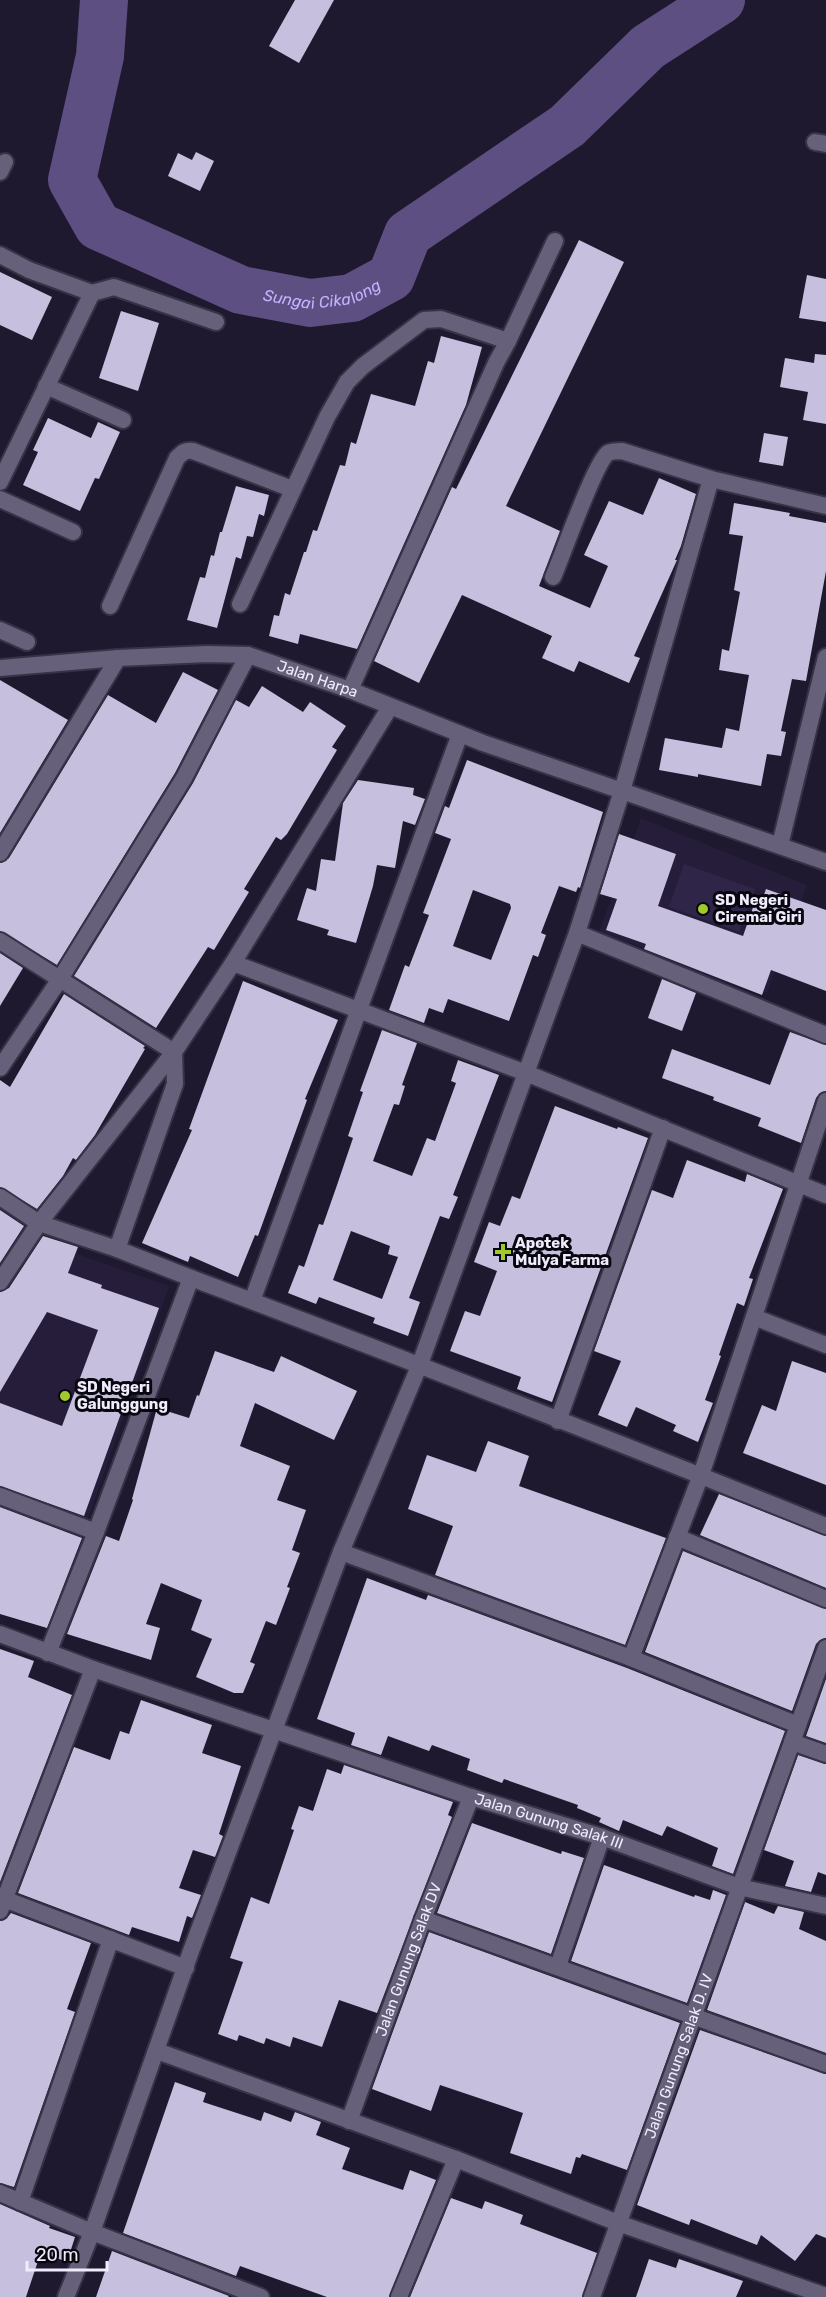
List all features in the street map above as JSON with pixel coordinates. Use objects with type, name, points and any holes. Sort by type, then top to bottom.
[{"type":"street","points":[[350,690],[496,363],[555,241]]},
{"type":"street","points":[[0,255],[29,270],[92,293],[114,287],[216,322]]},
{"type":"street","points":[[0,482],[92,293]]},
{"type":"street","points":[[240,604],[327,417],[347,382],[363,366],[424,320],[441,319],[508,340]]},
{"type":"street","points":[[46,386],[123,420]]},
{"type":"street","points":[[110,606],[177,458],[183,452],[193,451],[292,489]]},
{"type":"street","points":[[553,578],[602,459],[610,452],[622,451],[711,479],[826,506]]},
{"type":"street","points":[[66,2297],[92,2232],[186,1968],[341,1552],[420,1364],[577,933],[622,791],[711,479]]},
{"type":"street","points":[[0,499],[73,532]]},
{"type":"street","points":[[0,630],[27,642]]},
{"type":"street","name":"Jalan Harpa","points":[[0,668],[117,658],[207,654],[248,655],[350,690],[460,734],[826,862]]},
{"type":"street","points":[[1,1065],[60,979],[184,778],[248,655]]},
{"type":"street","points":[[780,845],[826,657]]},
{"type":"street","points":[[0,854],[117,658]]},
{"type":"street","points":[[0,1282],[39,1223],[174,1052],[233,963],[390,706]]},
{"type":"street","points":[[252,1301],[460,734]]},
{"type":"street","points":[[577,933],[826,1035]]},
{"type":"street","points":[[0,941],[174,1052]]},
{"type":"street","points":[[233,963],[526,1073],[826,1195]]},
{"type":"street","points":[[117,1249],[175,1084],[174,1052]]},
{"type":"street","points":[[631,1658],[701,1475],[826,1101]]},
{"type":"street","points":[[558,1421],[663,1128]]},
{"type":"street","points":[[0,1197],[39,1223],[117,1249],[420,1364],[826,1526]]},
{"type":"street","points":[[48,1653],[191,1278]]},
{"type":"street","points":[[754,1317],[826,1345]]},
{"type":"street","points":[[0,1496],[96,1532]]},
{"type":"street","points":[[677,1537],[826,1599]]},
{"type":"street","points":[[341,1552],[631,1658],[798,1725]]},
{"type":"street","name":"Jalan Gunung Salak III","points":[[0,1634],[93,1669],[471,1797],[602,1837],[738,1887],[826,1906]]},
{"type":"street","name":"Jalan Gunung Salak D. IV","points":[[592,2297],[738,1887],[825,1654]]},
{"type":"street","points":[[93,1669],[2,1905],[111,1940],[186,1968]]},
{"type":"street","points":[[792,1742],[826,1754]]},
{"type":"street","name":"Jalan Gunung Salak DV","points":[[349,2121],[423,1918],[471,1797]]},
{"type":"street","points":[[558,1966],[602,1837]]},
{"type":"street","points":[[423,1918],[826,2064]]},
{"type":"street","points":[[20,2202],[111,1940]]},
{"type":"street","points":[[157,2051],[456,2158],[618,2223],[826,2296]]},
{"type":"street","points":[[399,2297],[456,2158]]},
{"type":"street","points":[[0,2193],[253,2296]]},
{"type":"shaded area","name":"SD Negeri Ciremai Giri","points":[[641,818],[807,885],[767,993],[764,992],[762,995],[642,953],[644,948],[599,932]]},
{"type":"shaded area","points":[[684,864],[755,889],[739,932],[669,907]]},
{"type":"shaded area","name":"SD Negeri Galunggung","points":[[52,1248],[75,1256],[77,1254],[169,1286],[88,1519],[0,1489],[0,1302]]},
{"type":"building","points":[[295,0],[334,0],[299,63],[269,46]]},
{"type":"building","points":[[196,152],[214,161],[200,191],[168,176],[178,153],[192,160]]},
{"type":"building","points":[[579,240],[624,262],[506,506],[560,531],[539,586],[590,608],[608,566],[584,555],[609,501],[643,515],[659,478],[696,494],[675,560],[677,560],[634,656],[640,658],[629,683],[579,661],[574,672],[542,658],[552,636],[462,595],[419,683],[374,661],[452,487],[456,489]]},
{"type":"building","points":[[0,272],[52,297],[32,340],[0,325]]},
{"type":"building","points":[[807,275],[826,279],[826,322],[799,318]]},
{"type":"building","points":[[121,311],[159,323],[138,391],[99,378]]},
{"type":"building","points":[[441,336],[482,347],[466,405],[357,649],[300,634],[298,644],[269,636],[274,615],[279,616],[285,593],[290,595],[313,530],[317,531],[340,465],[345,466],[351,442],[356,444],[371,394],[415,406],[428,361],[434,363]]},
{"type":"building","points":[[815,354],[826,355],[826,424],[803,420],[808,392],[780,387],[785,358],[814,363]]},
{"type":"building","points":[[48,418],[91,438],[98,422],[120,432],[99,479],[95,478],[80,511],[23,485],[38,452],[33,450]]},
{"type":"building","points":[[764,433],[788,437],[783,466],[759,462]]},
{"type":"building","points":[[236,486],[269,495],[264,516],[259,514],[253,537],[247,536],[241,559],[236,557],[217,628],[187,620],[200,577],[205,578],[211,555],[214,556]]},
{"type":"building","points":[[734,503],[790,513],[789,516],[826,523],[826,571],[806,681],[792,679],[781,731],[786,732],[781,756],[767,754],[761,786],[698,774],[698,777],[659,770],[665,738],[722,748],[726,728],[739,731],[749,675],[719,670],[722,649],[729,651],[740,592],[734,590],[743,536],[729,534]]},
{"type":"building","points":[[183,672],[218,690],[175,773],[57,965],[0,931],[0,863],[9,858],[108,695],[156,723]]},
{"type":"building","points":[[0,680],[68,720],[0,833]]},
{"type":"building","points":[[262,686],[303,712],[310,702],[346,726],[332,747],[337,750],[287,834],[281,840],[276,837],[244,889],[249,892],[214,950],[208,947],[156,1028],[74,976],[193,783],[236,700],[249,707]]},
{"type":"building","points":[[467,760],[603,812],[580,888],[578,887],[576,892],[559,886],[541,933],[546,935],[538,957],[533,955],[509,1021],[448,999],[443,1013],[429,1008],[424,1023],[389,1010],[405,965],[409,967],[429,915],[423,913],[451,839],[435,833],[445,806],[449,808]],"holes":[[[473,890],[510,904],[511,908],[491,960],[453,946]]]},
{"type":"building","points":[[358,780],[414,788],[413,795],[425,799],[415,825],[403,821],[395,868],[377,865],[356,943],[327,935],[329,930],[297,920],[307,888],[316,891],[321,859],[335,861],[343,803]]},
{"type":"building","points":[[619,834],[676,854],[658,906],[743,936],[757,896],[763,898],[766,889],[826,910],[826,991],[771,970],[762,995],[644,949],[646,944],[606,930],[617,899],[600,894]]},
{"type":"building","points":[[0,953],[23,968],[0,1006]]},
{"type":"building","points":[[662,979],[696,993],[682,1031],[648,1018]]},
{"type":"building","points":[[243,981],[338,1020],[305,1099],[307,1100],[258,1236],[255,1235],[238,1277],[190,1256],[188,1262],[142,1243],[192,1130],[189,1129]]},
{"type":"building","points":[[64,994],[145,1046],[143,1048],[145,1049],[95,1135],[76,1160],[73,1158],[63,1176],[37,1209],[0,1187],[0,1080],[10,1087]]},
{"type":"building","points":[[382,1030],[417,1043],[402,1085],[405,1086],[399,1105],[394,1104],[373,1161],[412,1176],[427,1138],[435,1141],[456,1083],[451,1081],[458,1060],[499,1075],[453,1195],[458,1197],[449,1219],[440,1216],[409,1298],[420,1302],[408,1336],[373,1323],[375,1318],[319,1297],[316,1304],[288,1293],[299,1265],[304,1267],[319,1224],[323,1225],[353,1138],[348,1136],[363,1092],[360,1091]],"holes":[[[351,1231],[390,1246],[388,1254],[398,1257],[382,1299],[333,1280]]]},
{"type":"building","points":[[790,1032],[826,1045],[826,1091],[820,1093],[816,1098],[801,1143],[758,1126],[761,1118],[713,1100],[714,1097],[662,1078],[672,1049],[770,1085]]},
{"type":"building","points":[[555,1106],[648,1138],[552,1402],[517,1389],[521,1377],[450,1351],[465,1311],[480,1316],[497,1271],[474,1262],[489,1222],[500,1226],[512,1196],[520,1199]]},
{"type":"building","points":[[687,1160],[745,1182],[747,1174],[783,1189],[749,1278],[753,1279],[744,1306],[737,1303],[719,1355],[721,1356],[705,1400],[713,1403],[698,1442],[673,1431],[676,1425],[636,1407],[627,1427],[598,1415],[621,1361],[594,1351],[652,1190],[673,1198]]},
{"type":"building","points":[[0,1210],[24,1226],[0,1263]]},
{"type":"building","name":"SD Negeri Galunggung","points":[[43,1236],[78,1247],[68,1273],[102,1285],[101,1288],[159,1308],[84,1516],[0,1486],[0,1403],[62,1426],[98,1330],[47,1312],[0,1392],[0,1292],[9,1288]]},
{"type":"building","points":[[215,1351],[274,1372],[281,1356],[357,1391],[334,1440],[255,1403],[240,1446],[290,1466],[277,1500],[306,1510],[292,1550],[300,1553],[287,1587],[290,1588],[276,1625],[266,1621],[250,1662],[255,1664],[243,1693],[234,1693],[196,1677],[212,1639],[191,1630],[202,1600],[161,1583],[146,1624],[160,1628],[151,1660],[67,1634],[106,1536],[119,1541],[133,1500],[157,1408],[189,1418]]},
{"type":"building","points":[[792,1361],[826,1373],[826,1485],[743,1453],[762,1405],[776,1411]]},
{"type":"building","points":[[488,1441],[529,1456],[519,1486],[666,1538],[625,1645],[435,1575],[453,1526],[408,1509],[427,1455],[476,1472]]},
{"type":"building","points":[[719,1494],[826,1536],[826,1588],[700,1535]]},
{"type":"building","points":[[0,1507],[82,1538],[47,1628],[0,1614]]},
{"type":"building","points":[[683,1551],[826,1609],[826,1638],[816,1644],[792,1711],[645,1652]]},
{"type":"building","points":[[367,1578],[426,1600],[428,1595],[627,1668],[785,1731],[733,1874],[712,1866],[718,1848],[667,1826],[662,1836],[623,1820],[619,1831],[599,1822],[601,1818],[577,1808],[578,1805],[504,1779],[502,1783],[467,1770],[470,1759],[432,1745],[429,1751],[388,1736],[381,1755],[351,1745],[355,1733],[317,1719]]},
{"type":"building","points":[[0,1649],[34,1661],[28,1677],[72,1695],[0,1882]]},
{"type":"building","points":[[826,1679],[826,1743],[806,1736]]},
{"type":"building","points":[[141,1700],[212,1725],[202,1753],[241,1766],[219,1834],[223,1836],[215,1857],[193,1850],[179,1888],[201,1895],[192,1918],[187,1916],[179,1942],[132,1927],[129,1935],[18,1893],[74,1747],[110,1760],[120,1731],[129,1734]]},
{"type":"building","points":[[798,1755],[826,1764],[826,1875],[818,1872],[811,1892],[785,1886],[794,1861],[764,1850]]},
{"type":"building","points":[[344,1765],[453,1802],[448,1815],[452,1817],[377,2013],[339,2000],[322,2047],[293,2037],[290,2047],[266,2038],[264,2044],[239,2035],[237,2041],[218,2034],[243,1962],[230,1958],[251,1897],[269,1904],[294,1830],[291,1829],[299,1806],[313,1811],[327,1769],[341,1774]]},
{"type":"building","points":[[472,1823],[561,1854],[562,1851],[584,1858],[551,1954],[437,1913]]},
{"type":"building","points":[[604,1865],[694,1897],[695,1895],[710,1900],[713,1890],[726,1895],[687,2003],[571,1961]]},
{"type":"building","points":[[745,1902],[774,1914],[778,1906],[804,1912],[799,1929],[826,1941],[826,2053],[707,2010]]},
{"type":"building","points":[[11,1913],[91,1943],[67,2009],[75,2012],[14,2187],[0,2183],[0,1921],[6,1919]]},
{"type":"building","points":[[429,1932],[680,2023],[627,2170],[582,2154],[580,2158],[576,2157],[571,2174],[510,2153],[523,2113],[440,2085],[431,2111],[372,2089]]},
{"type":"building","points":[[700,2030],[826,2074],[826,2238],[816,2234],[795,2261],[761,2235],[757,2245],[691,2219],[689,2225],[637,2205]]},
{"type":"building","points":[[175,2082],[206,2093],[203,2102],[261,2121],[264,2112],[291,2122],[295,2112],[321,2122],[316,2135],[350,2148],[342,2169],[403,2190],[410,2170],[436,2180],[389,2297],[327,2297],[240,2266],[236,2276],[123,2233]]},
{"type":"building","points":[[451,2198],[482,2209],[485,2201],[523,2215],[520,2224],[597,2253],[582,2297],[410,2297]]},
{"type":"building","points":[[0,2204],[50,2226],[49,2228],[75,2237],[67,2262],[41,2252],[26,2297],[0,2297]]},
{"type":"building","points":[[112,2251],[229,2296],[96,2297]]},
{"type":"building","points":[[649,2259],[676,2268],[679,2259],[743,2281],[736,2297],[636,2297]]},
{"type":"waterway","name":"Sungai Cikalong","points":[[104,0],[100,56],[72,180],[98,226],[241,290],[310,303],[352,298],[391,277],[408,234],[567,126],[648,47],[721,0]]},
{"type":"place","name":"SD Negeri Ciremai Giri","points":[[703,909]]},
{"type":"place","name":"Apotek Mulya Farma","points":[[503,1252]]},
{"type":"place","name":"SD Negeri Galunggung","points":[[65,1396]]}]
